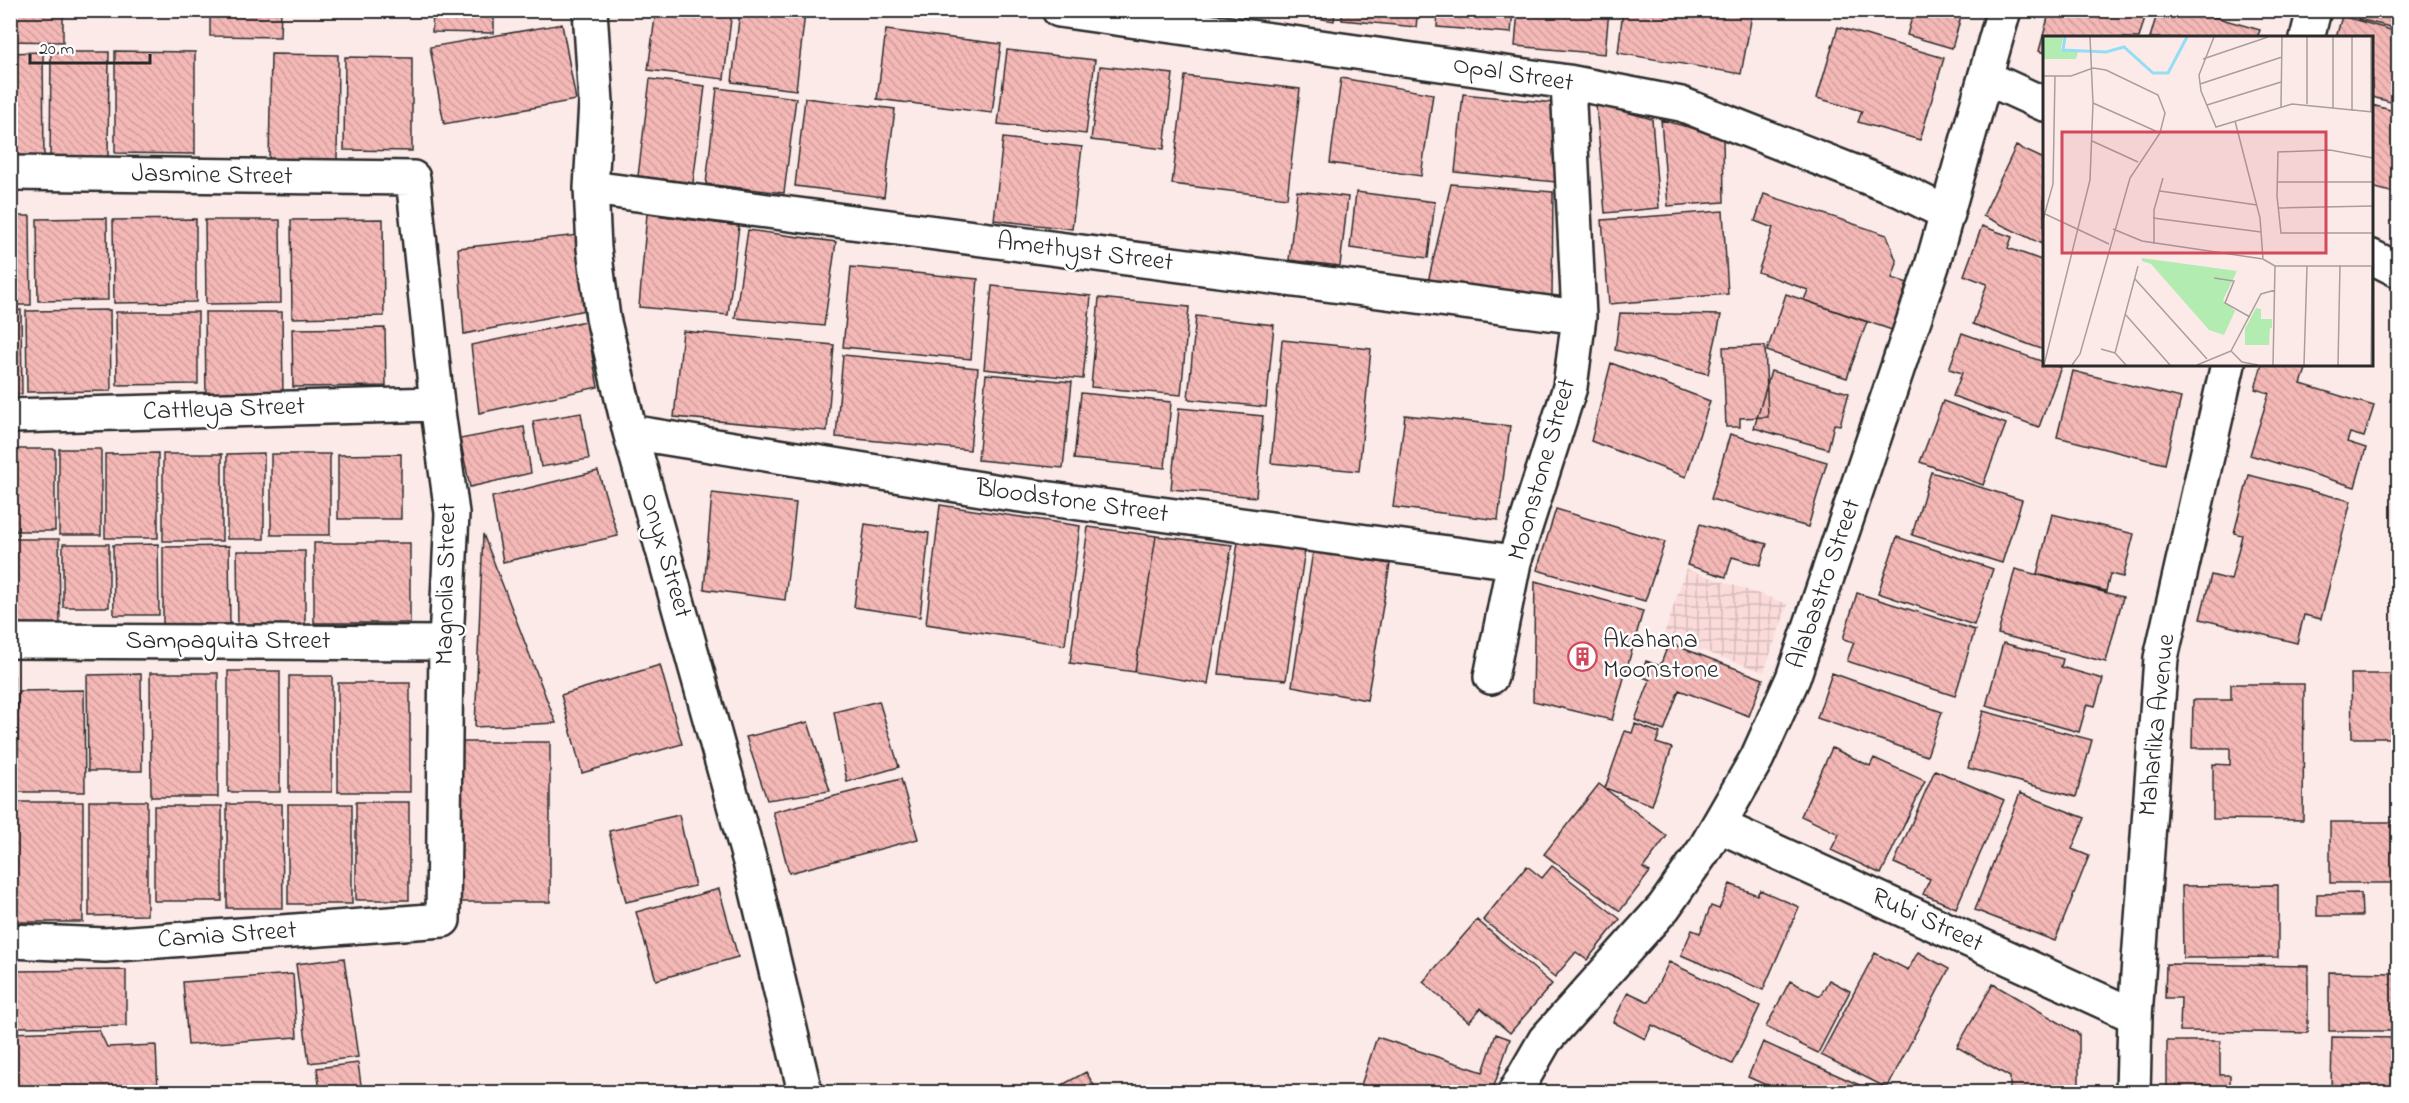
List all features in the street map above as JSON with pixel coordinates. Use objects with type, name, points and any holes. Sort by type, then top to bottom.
[{"type":"street","name":"Onyx Street","points":[[590,10],[596,102],[591,188],[594,248],[603,318],[630,432],[750,862],[805,1092]]},
{"type":"street","name":"Opal Street","points":[[1059,10],[1568,82],[1681,104],[1900,190],[1948,214]]},
{"type":"street","name":"Alabastro Street","points":[[1515,1092],[1545,1040],[1664,907],[1720,826],[1757,758],[1793,678],[1948,214],[2004,10]]},
{"type":"street","points":[[2308,36],[2314,10]]},
{"type":"street","points":[[1986,78],[2043,104]]},
{"type":"street","name":"Moonstone Street","points":[[1491,677],[1514,562],[1570,387],[1579,317],[1568,82]]},
{"type":"street","name":"Jasmine Street","points":[[10,173],[413,178]]},
{"type":"street","name":"Magnolia Street","points":[[413,178],[437,404],[452,513],[446,643],[443,920]]},
{"type":"street","name":"Amethyst Street","points":[[591,188],[1579,317]]},
{"type":"street","points":[[2373,258],[2398,270]]},
{"type":"street","name":"Maharlika Avenue","points":[[2133,1092],[2135,1016],[2161,658],[2228,366]]},
{"type":"street","name":"Cattleya Street","points":[[10,416],[437,404]]},
{"type":"street","name":"Bloodstone Street","points":[[630,432],[1006,493],[1514,562]]},
{"type":"street","name":"Sampaguita Street","points":[[10,641],[446,643]]},
{"type":"street","name":"Rubi Street","points":[[1720,826],[2135,1016]]},
{"type":"street","name":"Camia Street","points":[[10,941],[105,945],[443,920]]},
{"type":"shaded area","points":[[1686,569],[1788,604],[1764,672],[1663,637]]},
{"type":"building","points":[[10,10],[63,10],[63,42],[10,41]]},
{"type":"building","points":[[210,10],[281,10],[280,37],[210,36]]},
{"type":"building","points":[[358,10],[427,10],[427,16],[358,15]]},
{"type":"building","points":[[433,10],[494,10],[494,33],[432,32]]},
{"type":"building","points":[[656,10],[732,10],[724,79],[648,70]]},
{"type":"building","points":[[740,10],[805,13],[796,90],[732,82]]},
{"type":"building","points":[[1267,10],[1335,10],[1334,21]]},
{"type":"building","points":[[1342,10],[1418,10],[1416,27],[1342,20]]},
{"type":"building","points":[[1438,10],[1513,10],[1511,33],[1437,27]]},
{"type":"building","points":[[1518,10],[1609,10],[1605,54],[1515,46]]},
{"type":"building","points":[[1623,10],[1753,10],[1741,74],[1618,53]]},
{"type":"building","points":[[1914,10],[1963,10],[1952,48],[1907,35]]},
{"type":"building","points":[[2050,10],[2147,10],[2140,36],[2043,36]]},
{"type":"building","points":[[2158,10],[2190,10],[2260,30],[2258,36],[2151,36]]},
{"type":"building","points":[[2361,10],[2398,10],[2398,29],[2358,19]]},
{"type":"building","points":[[2342,16],[2398,32],[2398,104],[2373,97],[2373,36],[2337,36]]},
{"type":"building","points":[[562,24],[576,100],[444,124],[430,47]]},
{"type":"building","points":[[1838,27],[1944,58],[1920,140],[1858,122],[1862,111],[1817,98]]},
{"type":"building","points":[[886,30],[1001,44],[992,113],[877,99]]},
{"type":"building","points":[[2043,36],[2043,53],[2039,51]]},
{"type":"building","points":[[1007,50],[1095,60],[1086,134],[998,124]]},
{"type":"building","points":[[115,51],[195,52],[195,154],[115,153]]},
{"type":"building","points":[[43,52],[44,158],[10,158],[10,53]]},
{"type":"building","points":[[51,52],[109,52],[108,160],[50,160]]},
{"type":"building","points":[[271,54],[338,55],[337,160],[269,160]]},
{"type":"building","points":[[345,57],[412,58],[412,151],[344,150]]},
{"type":"building","points":[[1100,66],[1173,74],[1164,149],[1091,140]]},
{"type":"building","points":[[1185,76],[1300,89],[1287,198],[1172,184]]},
{"type":"building","points":[[1341,78],[1433,94],[1421,176],[1330,163]]},
{"type":"building","points":[[650,79],[705,86],[693,183],[638,176]]},
{"type":"building","points":[[717,88],[796,98],[784,193],[706,184]]},
{"type":"building","points":[[1463,94],[1564,104],[1556,182],[1455,172]]},
{"type":"building","points":[[805,98],[895,109],[884,197],[795,186]]},
{"type":"building","points":[[1596,104],[1652,119],[1659,208],[1605,213]]},
{"type":"building","points":[[2373,105],[2398,112],[2398,194],[2373,187]]},
{"type":"building","points":[[1661,120],[1723,136],[1724,202],[1668,206]]},
{"type":"building","points":[[1003,138],[1082,147],[1072,229],[994,220]]},
{"type":"building","points":[[2016,146],[2043,159],[2043,245],[1983,216]]},
{"type":"building","points":[[1451,184],[1553,192],[1552,299],[1428,282]]},
{"type":"building","points":[[1297,191],[1348,197],[1340,266],[1289,260]]},
{"type":"building","points":[[1356,192],[1435,202],[1428,258],[1350,248]]},
{"type":"building","points":[[1764,194],[1887,235],[1897,263],[1892,278],[1908,283],[1892,330],[1804,300],[1808,290],[1758,272],[1773,228],[1755,221]]},
{"type":"building","points":[[1723,211],[1728,294],[1609,304],[1602,220]]},
{"type":"building","points":[[647,214],[739,226],[728,315],[639,307]]},
{"type":"building","points":[[10,216],[30,216],[31,305],[10,305]]},
{"type":"building","points":[[107,218],[108,300],[38,301],[37,219]]},
{"type":"building","points":[[196,219],[196,302],[114,303],[113,220]]},
{"type":"building","points":[[383,219],[384,316],[292,318],[291,220]]},
{"type":"building","points":[[205,220],[280,220],[281,303],[206,304]]},
{"type":"building","points":[[1982,226],[2012,237],[2008,248],[2043,261],[2043,350],[1973,324],[1987,284],[1964,275]]},
{"type":"building","points":[[748,230],[836,242],[824,326],[735,318]]},
{"type":"building","points":[[579,235],[586,310],[464,334],[458,248]]},
{"type":"building","points":[[851,267],[978,279],[971,359],[843,347]]},
{"type":"building","points":[[992,286],[1091,296],[1083,379],[984,369]]},
{"type":"building","points":[[1786,294],[1867,322],[1847,378],[1767,351]]},
{"type":"building","points":[[1099,298],[1189,307],[1181,395],[1091,387]]},
{"type":"building","points":[[21,310],[22,394],[10,394],[10,311]]},
{"type":"building","points":[[110,310],[111,391],[27,392],[26,311]]},
{"type":"building","points":[[116,312],[198,312],[198,384],[117,385]]},
{"type":"building","points":[[205,312],[282,312],[283,399],[206,401]]},
{"type":"building","points":[[1620,313],[1721,315],[1708,374],[1615,350]]},
{"type":"building","points":[[1196,316],[1274,325],[1266,407],[1188,399]]},
{"type":"building","points":[[586,321],[598,387],[479,413],[471,345]]},
{"type":"building","points":[[385,328],[386,386],[293,387],[292,329]]},
{"type":"building","points":[[683,331],[834,345],[827,431],[674,417]]},
{"type":"building","points":[[1962,333],[2043,362],[2043,366],[2061,367],[2039,427],[1953,396],[1962,373],[1949,369]]},
{"type":"building","points":[[1282,340],[1371,349],[1359,471],[1271,463]]},
{"type":"building","points":[[1765,346],[1768,417],[1740,418],[1740,427],[1726,427],[1723,347]]},
{"type":"building","points":[[843,355],[978,368],[970,450],[836,437]]},
{"type":"building","points":[[1611,363],[1710,401],[1686,477],[1591,441]]},
{"type":"building","points":[[2261,366],[2298,366],[2306,369],[2301,384],[2374,406],[2364,437],[2350,433],[2347,442],[2366,448],[2355,487],[2250,455],[2269,393],[2255,389]]},
{"type":"building","points":[[1771,371],[1849,393],[1840,425],[1834,424],[1828,449],[1754,428]]},
{"type":"building","points":[[2073,371],[2181,398],[2165,464],[2057,437]]},
{"type":"building","points":[[986,374],[1072,382],[1063,468],[978,460]]},
{"type":"building","points":[[2398,378],[2398,404],[2390,401]]},
{"type":"building","points":[[1081,393],[1171,402],[1165,468],[1074,459]]},
{"type":"building","points":[[1943,401],[2006,424],[1983,485],[1920,462]]},
{"type":"building","points":[[1179,408],[1263,416],[1256,497],[1171,489]]},
{"type":"building","points":[[581,413],[589,459],[541,467],[533,421]]},
{"type":"building","points":[[1405,415],[1510,426],[1498,520],[1393,507]]},
{"type":"building","points":[[524,427],[531,473],[470,487],[460,439]]},
{"type":"building","points":[[1730,434],[1827,462],[1808,527],[1711,499]]},
{"type":"building","points":[[10,449],[55,449],[55,531],[10,531]]},
{"type":"building","points":[[59,449],[101,449],[101,535],[59,535]]},
{"type":"building","points":[[158,453],[158,538],[105,538],[105,454]]},
{"type":"building","points":[[264,453],[264,539],[227,539],[227,454]]},
{"type":"building","points":[[163,454],[222,454],[222,541],[163,541]]},
{"type":"building","points":[[271,454],[330,454],[330,535],[271,535]]},
{"type":"building","points":[[401,454],[401,519],[338,519],[338,455]]},
{"type":"building","points":[[598,471],[618,536],[503,562],[492,497]]},
{"type":"building","points":[[1931,472],[2022,500],[2002,563],[1912,535]]},
{"type":"building","points":[[2249,475],[2351,501],[2321,619],[2304,615],[2297,643],[2200,619],[2211,575],[2231,580],[2242,535],[2234,533]]},
{"type":"building","points":[[712,493],[796,503],[785,600],[704,589]]},
{"type":"building","points":[[940,505],[1080,526],[1065,645],[926,624]]},
{"type":"building","points":[[1556,509],[1665,542],[1645,601],[1537,570]]},
{"type":"building","points":[[2052,514],[2134,534],[2123,577],[2110,574],[2106,591],[2037,574]]},
{"type":"building","points":[[865,524],[929,533],[920,617],[854,607]]},
{"type":"building","points":[[1700,524],[1767,544],[1760,565],[1732,557],[1726,577],[1687,565]]},
{"type":"building","points":[[1088,527],[1156,536],[1135,672],[1070,663]]},
{"type":"building","points":[[483,534],[556,723],[475,727]]},
{"type":"building","points":[[1156,536],[1232,545],[1208,684],[1135,672]]},
{"type":"building","points":[[1897,537],[1993,569],[1974,625],[1878,593]]},
{"type":"building","points":[[10,539],[59,539],[60,629],[10,629]]},
{"type":"building","points":[[1238,542],[1305,549],[1286,680],[1219,674]]},
{"type":"building","points":[[314,543],[410,543],[410,623],[314,623]]},
{"type":"building","points":[[63,544],[109,544],[109,607],[63,607]]},
{"type":"building","points":[[158,544],[159,615],[114,615],[113,545]]},
{"type":"building","points":[[229,546],[230,625],[163,625],[163,547]]},
{"type":"building","points":[[237,551],[305,551],[305,630],[238,630]]},
{"type":"building","points":[[1313,551],[1390,564],[1367,700],[1292,686]]},
{"type":"building","points":[[2015,569],[2123,597],[2106,662],[1998,634]]},
{"type":"building","name":"Akahana Moonstone","points":[[1535,581],[1643,611],[1612,720],[1533,701]]},
{"type":"building","points":[[1857,593],[1975,630],[1955,696],[1847,661],[1854,642],[1843,639]]},
{"type":"building","points":[[1669,643],[1763,679],[1749,716],[1679,690],[1664,731],[1635,720],[1650,680],[1641,676],[1646,661],[1660,666]]},
{"type":"building","points":[[2003,643],[2063,659],[2061,667],[2103,679],[2095,706],[2087,704],[2079,732],[1986,706]]},
{"type":"building","points":[[660,665],[682,744],[582,773],[561,695]]},
{"type":"building","points":[[228,671],[280,671],[280,792],[228,792]]},
{"type":"building","points":[[150,673],[218,673],[218,797],[151,797]]},
{"type":"building","points":[[1832,673],[1942,712],[1927,756],[1817,718]]},
{"type":"building","points":[[141,674],[142,771],[88,771],[87,675]]},
{"type":"building","points":[[2351,674],[2398,674],[2398,738],[2352,738]]},
{"type":"building","points":[[10,676],[14,676],[14,790],[10,790]]},
{"type":"building","points":[[289,676],[332,676],[332,792],[289,792]]},
{"type":"building","points":[[338,683],[410,683],[410,792],[338,792]]},
{"type":"building","points":[[2231,684],[2304,684],[2303,820],[2213,819],[2213,764],[2230,765],[2230,748],[2192,748],[2193,700],[2231,700]]},
{"type":"building","points":[[84,690],[85,792],[18,792],[18,691]]},
{"type":"building","points":[[879,701],[899,767],[847,782],[834,712]]},
{"type":"building","points":[[1983,711],[2092,740],[2076,797],[1968,768]]},
{"type":"building","points":[[808,722],[830,791],[767,800],[746,737]]},
{"type":"building","points":[[1635,724],[1660,733],[1656,743],[1672,748],[1652,805],[1605,788],[1625,731],[1632,733]]},
{"type":"building","points":[[457,742],[550,742],[550,902],[457,902]]},
{"type":"building","points":[[1832,748],[1870,766],[1874,758],[1925,781],[1881,874],[1831,850],[1839,834],[1801,816]]},
{"type":"building","points":[[1935,770],[2004,800],[1956,908],[1923,894],[1930,879],[1894,863]]},
{"type":"building","points":[[901,779],[918,839],[789,873],[773,812]]},
{"type":"building","points":[[1599,784],[1667,836],[1643,868],[1650,872],[1620,911],[1544,854]]},
{"type":"building","points":[[2020,793],[2085,818],[2072,849],[2089,856],[2055,941],[1975,910]]},
{"type":"building","points":[[89,801],[147,801],[147,915],[89,916]]},
{"type":"building","points":[[12,802],[83,802],[83,922],[12,922]]},
{"type":"building","points":[[356,802],[409,802],[409,900],[356,900]]},
{"type":"building","points":[[227,804],[282,804],[283,908],[227,908]]},
{"type":"building","points":[[288,804],[352,804],[352,904],[288,904]]},
{"type":"building","points":[[154,806],[222,806],[222,901],[154,901]]},
{"type":"building","points":[[679,815],[695,886],[626,902],[609,831]]},
{"type":"building","points":[[2330,822],[2398,822],[2398,895],[2397,883],[2330,883]]},
{"type":"building","points":[[1527,866],[1542,878],[1552,866],[1620,919],[1587,960],[1576,952],[1555,977],[1483,920]]},
{"type":"building","points":[[1730,884],[1757,895],[1760,890],[1799,907],[1763,990],[1681,955],[1692,930],[1700,933],[1711,906],[1719,909]]},
{"type":"building","points":[[2278,885],[2278,957],[2183,958],[2182,886]]},
{"type":"building","points":[[719,889],[738,957],[656,980],[636,912]]},
{"type":"building","points":[[2361,893],[2362,916],[2317,916],[2317,894]]},
{"type":"building","points":[[1477,920],[1552,984],[1510,1033],[1481,1008],[1469,1022],[1423,982]]},
{"type":"building","points":[[1918,952],[1949,969],[1887,1088],[1821,1055],[1875,953],[1908,970]]},
{"type":"building","points":[[344,958],[358,1057],[309,1063],[296,964]]},
{"type":"building","points":[[1669,962],[1760,1006],[1732,1064],[1652,1025],[1645,1039],[1613,1022],[1628,992],[1649,1002]]},
{"type":"building","points":[[2166,964],[2308,966],[2308,1033],[2180,1031],[2181,998],[2165,998]]},
{"type":"building","points":[[126,970],[126,1026],[10,1027],[10,971]]},
{"type":"building","points":[[2329,972],[2398,973],[2398,1031],[2329,1031]]},
{"type":"building","points":[[293,974],[297,1037],[188,1045],[183,982]]},
{"type":"building","points":[[1829,980],[1850,991],[1818,1053],[1766,1027],[1790,981],[1820,996]]},
{"type":"building","points":[[1993,984],[2079,1034],[2079,1092],[2010,1092],[2010,1077],[1957,1047]]},
{"type":"building","points":[[99,1030],[107,1047],[156,1045],[158,1092],[10,1092],[10,1033]]},
{"type":"building","points":[[1496,1034],[1510,1039],[1492,1092],[1383,1092],[1361,1085],[1377,1037],[1483,1072]]},
{"type":"building","points":[[2332,1037],[2398,1038],[2398,1092],[2331,1092]]},
{"type":"building","points":[[2167,1041],[2220,1041],[2220,1075],[2230,1075],[2230,1092],[2167,1092]]},
{"type":"building","points":[[1763,1042],[1875,1092],[1777,1092],[1778,1090],[1748,1077]]},
{"type":"building","points":[[358,1063],[362,1092],[320,1092],[317,1068]]},
{"type":"building","points":[[1086,1072],[1098,1092],[1066,1092],[1062,1085]]},
{"type":"place","name":"Akahana Moonstone","points":[[1582,656]]}]
